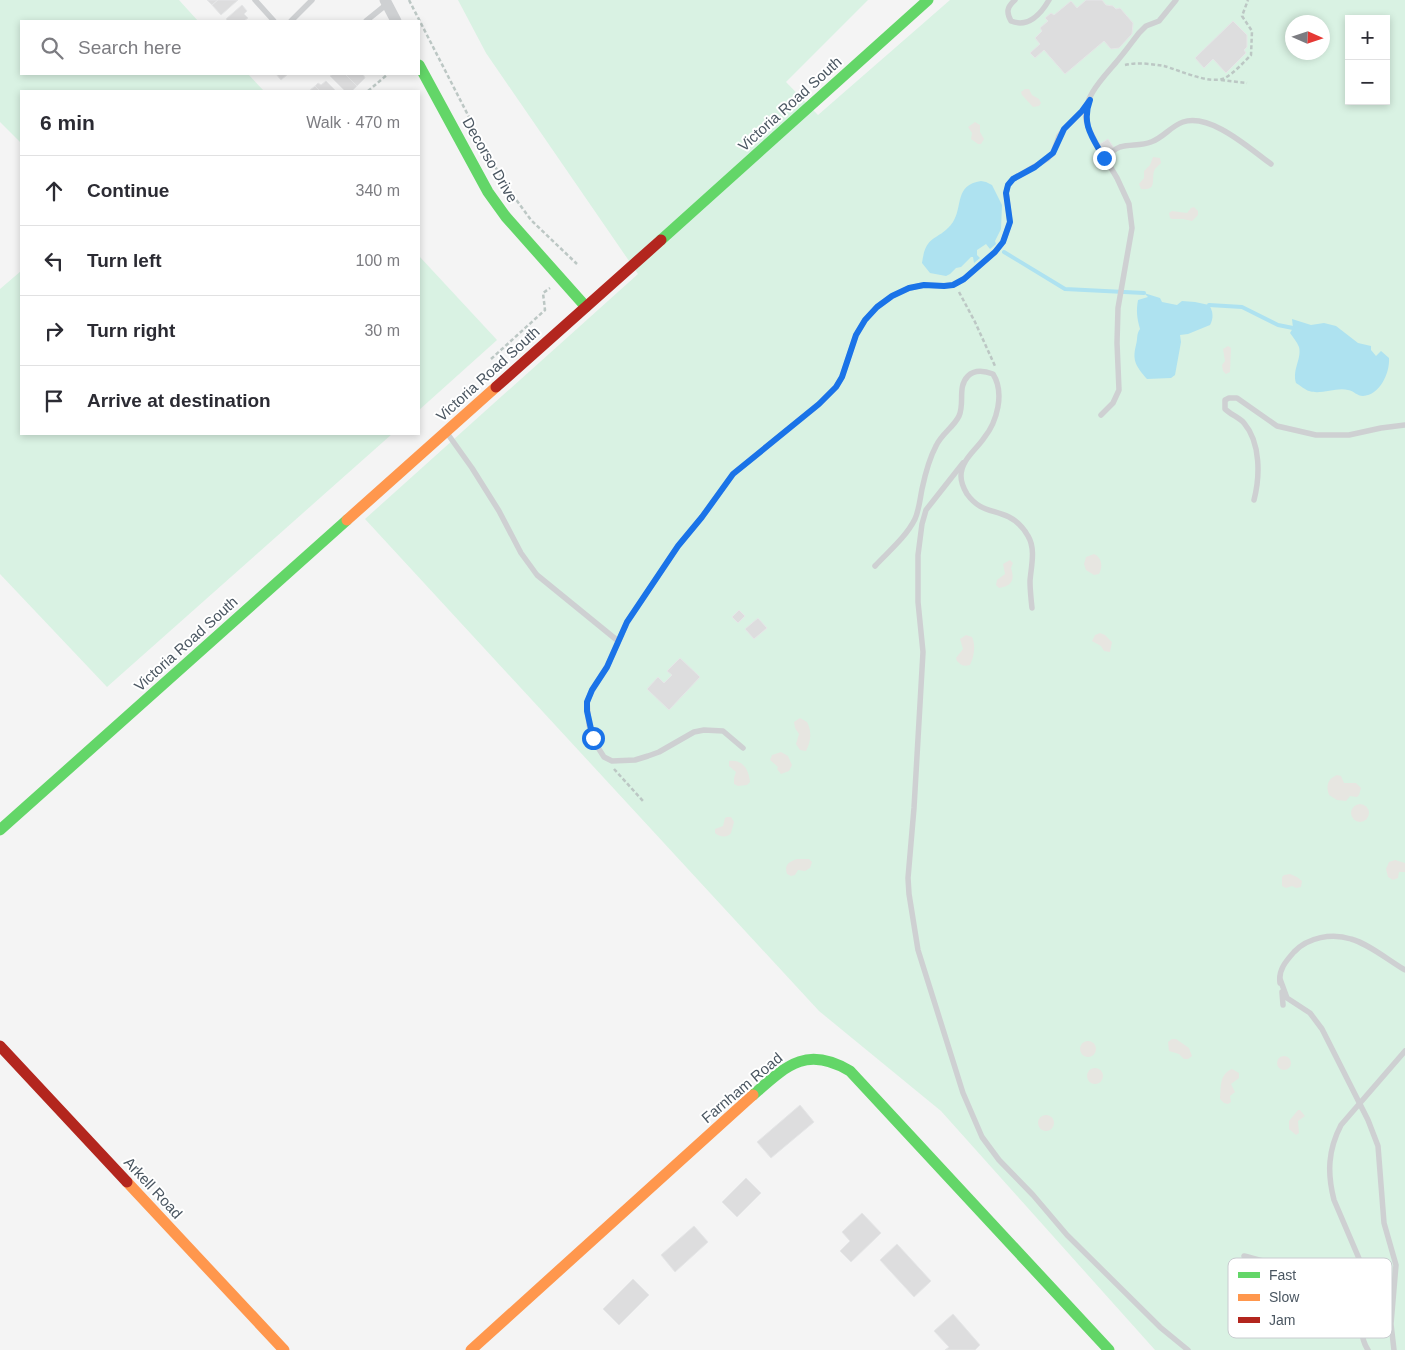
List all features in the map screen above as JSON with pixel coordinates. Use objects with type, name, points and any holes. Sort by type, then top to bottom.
[{"type":"main road","name":"Victoria Road South","points":[[0,830],[928,0]]},
{"type":"main road","name":"Decorso Drive","points":[[420,66],[488,192],[506,217],[586,307]]},
{"type":"main road","name":"Arkell Road","points":[[0,1046],[284,1350]]},
{"type":"main road","name":"Farnham Road","points":[[471,1350],[780,1071],[792,1063],[815,1059],[827,1059],[850,1071],[1109,1350]]},
{"type":"street","points":[[386,2],[395,20]]},
{"type":"lane","points":[[255,0],[273,20]]},
{"type":"lane","points":[[292,20],[312,0]]},
{"type":"lane","points":[[1015,0],[1010,4],[1007,11],[1008,16],[1011,21],[1021,24],[1028,22],[1044,8],[1049,0]]},
{"type":"lane","points":[[1102,415],[1113,403],[1119,390],[1117,343],[1120,298],[1131,240],[1132,217],[1123,190],[1094,140],[1086,118],[1086,111],[1096,87],[1138,33],[1146,26],[1159,21],[1176,0]]},
{"type":"lane","points":[[367,20],[386,2]]},
{"type":"lane","points":[[743,748],[723,731],[704,730],[686,736],[659,752],[635,760],[612,761],[604,757],[593,738],[587,702],[592,690],[607,667],[627,622],[678,546],[733,474],[819,404],[836,387],[842,377],[856,335],[865,320],[877,307],[892,296],[909,288],[924,285],[944,286],[955,284],[964,279],[990,257],[1003,242],[1010,222],[1006,193],[1008,185],[1013,179],[1041,163],[1053,153],[1064,129],[1090,100]]},
{"type":"lane","points":[[1104,158],[1119,147],[1147,144],[1183,122],[1203,121],[1225,131],[1271,164]]},
{"type":"lane","points":[[876,566],[905,533],[915,518],[929,464],[936,446],[946,431],[956,422],[960,413],[964,381],[970,374],[979,371],[993,374],[998,386],[999,401],[991,429],[926,510],[922,524],[918,555],[918,602],[923,666],[908,878],[918,950],[964,1093],[975,1122],[989,1147],[1067,1235],[1153,1320],[1188,1350]]},
{"type":"lane","points":[[1254,500],[1258,471],[1252,436],[1244,423],[1225,409],[1225,400],[1229,398],[1237,398],[1277,426],[1316,435],[1349,435],[1381,428],[1405,426]]},
{"type":"lane","points":[[447,432],[472,468],[521,553],[536,575],[618,641]]},
{"type":"lane","points":[[963,463],[962,482],[978,507],[1010,518],[1018,523],[1029,537],[1032,562],[1030,584],[1032,608]]},
{"type":"lane","points":[[1283,1005],[1281,971],[1298,948],[1315,939],[1328,936],[1350,938],[1364,944],[1405,970]]},
{"type":"lane","points":[[1280,979],[1287,998],[1310,1013],[1322,1029],[1375,1136],[1380,1156],[1384,1223],[1396,1264],[1392,1320]]},
{"type":"lane","points":[[1359,1258],[1334,1200],[1329,1162],[1335,1136],[1341,1125],[1405,1051]]},
{"type":"lane","points":[[1244,1256],[1250,1258]]},
{"type":"lane","points":[[1362,1338],[1368,1350]]},
{"type":"path","points":[[409,0],[419,20]]},
{"type":"path","points":[[1218,79],[1225,78],[1251,55],[1252,30],[1242,16],[1248,0]]},
{"type":"path","points":[[420,21],[492,160],[512,194],[531,220],[577,264]]},
{"type":"path","points":[[1108,72],[1130,64],[1149,64],[1164,66],[1204,78],[1247,83]]},
{"type":"path","points":[[369,90],[387,75]]},
{"type":"path","points":[[955,284],[993,360],[998,386]]},
{"type":"path","points":[[491,359],[545,310],[543,293],[551,286]]},
{"type":"path","points":[[604,757],[643,801]]},
{"type":"green space","points":[[0,0],[179,0],[197,20],[20,20],[20,75],[249,75],[263,90],[20,90],[20,142],[0,122]]},
{"type":"green space","points":[[458,0],[868,0],[786,82],[818,115],[950,0],[1405,0],[1405,1350],[1155,1350],[941,1111],[819,1011],[365,519],[638,274],[486,53]]},
{"type":"green space","points":[[420,257],[497,340],[420,409]]},
{"type":"green space","points":[[20,272],[20,435],[391,435],[107,687],[0,574],[0,289]]},
{"type":"sand","points":[[1029,89],[1032,95],[1039,99],[1041,103],[1039,106],[1033,107],[1022,95],[1021,92]]},
{"type":"sand","points":[[975,122],[980,125],[980,132],[984,139],[981,144],[971,139],[972,133],[968,127]]},
{"type":"sand","points":[[1153,157],[1160,158],[1161,163],[1155,169],[1152,186],[1147,189],[1141,189],[1139,184],[1144,178],[1144,171],[1150,165]]},
{"type":"sand","points":[[1194,207],[1198,211],[1198,215],[1192,221],[1170,218],[1169,213],[1172,211],[1187,213]]},
{"type":"sand","points":[[1228,346],[1231,348],[1230,372],[1226,374],[1223,371],[1222,365],[1225,361],[1223,349]]},
{"type":"sand","points":[[1094,554],[1099,557],[1101,565],[1099,574],[1094,575],[1086,570],[1084,564],[1086,557]]},
{"type":"sand","points":[[1010,560],[1013,563],[1011,582],[1007,586],[999,588],[996,585],[997,580],[1005,574],[1003,564]]},
{"type":"sand","points":[[1100,633],[1112,642],[1110,652],[1104,651],[1101,646],[1092,641],[1095,635]]},
{"type":"sand","points":[[966,635],[972,637],[974,647],[970,665],[966,666],[960,664],[956,658],[963,649],[960,639]]},
{"type":"sand","points":[[800,718],[807,722],[810,729],[810,740],[806,751],[800,750],[796,744],[799,734],[794,722]]},
{"type":"sand","points":[[781,752],[788,756],[792,765],[789,771],[781,774],[777,769],[778,767],[770,760],[772,755]]},
{"type":"sand","points":[[729,761],[742,764],[747,770],[750,782],[747,785],[738,786],[734,784],[736,772],[729,766]]},
{"type":"sand","points":[[1337,775],[1341,776],[1344,783],[1356,783],[1361,788],[1357,797],[1350,796],[1346,801],[1337,800],[1329,795],[1328,783]]},
{"type":"sand","points":[[1360,804],[1366,807],[1369,813],[1366,819],[1360,822],[1354,819],[1351,813],[1354,807]]},
{"type":"sand","points":[[727,817],[731,817],[734,822],[730,835],[721,836],[715,833],[715,829],[723,826]]},
{"type":"sand","points":[[797,859],[809,859],[812,862],[810,868],[805,871],[798,870],[795,875],[787,874],[786,868],[788,864]]},
{"type":"sand","points":[[1395,860],[1405,863],[1405,872],[1399,872],[1398,878],[1393,880],[1388,877],[1386,869],[1389,862]]},
{"type":"sand","points":[[1290,874],[1302,881],[1301,887],[1296,888],[1292,886],[1286,888],[1282,886],[1282,877]]},
{"type":"sand","points":[[1176,1039],[1189,1048],[1192,1056],[1184,1059],[1179,1054],[1169,1051],[1168,1042]]},
{"type":"sand","points":[[1088,1041],[1096,1049],[1088,1057],[1080,1049]]},
{"type":"sand","points":[[1281,1056],[1287,1056],[1291,1063],[1287,1070],[1281,1070],[1277,1066],[1277,1060]]},
{"type":"sand","points":[[1092,1068],[1098,1068],[1103,1073],[1101,1082],[1092,1084],[1087,1079],[1087,1073]]},
{"type":"sand","points":[[1232,1069],[1239,1073],[1239,1078],[1231,1084],[1235,1092],[1230,1096],[1231,1102],[1228,1104],[1220,1099],[1221,1086],[1225,1074]]},
{"type":"sand","points":[[1298,1110],[1305,1116],[1298,1121],[1299,1133],[1296,1135],[1289,1129],[1289,1121]]},
{"type":"sand","points":[[1046,1115],[1052,1117],[1054,1123],[1052,1129],[1046,1131],[1040,1129],[1038,1123],[1040,1117]]},
{"type":"water","points":[[981,181],[992,185],[1002,205],[1001,229],[995,241],[996,244],[990,249],[986,244],[977,250],[977,255],[980,258],[974,263],[973,257],[971,257],[961,267],[956,268],[946,276],[930,273],[922,263],[927,246],[953,222],[963,192],[967,187],[972,183]]},
{"type":"water","points":[[1144,293],[1160,298],[1162,302],[1177,305],[1182,301],[1209,305],[1211,310],[1210,325],[1188,334],[1180,335],[1181,342],[1175,375],[1171,378],[1147,379],[1136,363],[1134,355],[1140,329],[1137,304],[1138,300],[1148,297]]},
{"type":"water","points":[[1292,319],[1311,325],[1324,323],[1336,326],[1358,343],[1371,346],[1371,350],[1376,356],[1381,351],[1389,358],[1388,370],[1383,382],[1374,392],[1363,396],[1343,389],[1314,392],[1296,383],[1295,373],[1300,351],[1290,333],[1293,328]]},
{"type":"building","points":[[207,0],[218,0],[212,5]]},
{"type":"building","points":[[218,0],[238,0],[221,15],[212,5]]},
{"type":"building","points":[[1086,0],[1102,0],[1106,5],[1113,6],[1116,9],[1120,8],[1133,23],[1132,34],[1119,48],[1111,49],[1104,41],[1065,74],[1044,50],[1035,58],[1030,53],[1040,44],[1035,38],[1042,31],[1040,28],[1048,21],[1045,18],[1051,13],[1054,15],[1071,1],[1077,8]]},
{"type":"building","points":[[242,5],[247,11],[244,14],[248,18],[245,20],[226,19]]},
{"type":"building","points":[[1233,21],[1247,35],[1247,47],[1244,50],[1246,53],[1226,73],[1213,59],[1204,68],[1195,58]]},
{"type":"building","points":[[277,75],[287,75],[281,80]]},
{"type":"building","points":[[346,75],[357,86],[353,90],[344,90],[330,76]]},
{"type":"building","points":[[346,75],[364,75],[365,78],[357,86]]},
{"type":"building","points":[[326,81],[335,90],[319,90],[315,86],[318,83],[321,85]]},
{"type":"building","points":[[315,86],[319,90],[310,90]]},
{"type":"building","points":[[1108,139],[1114,148],[1106,153],[1100,144]]},
{"type":"building","points":[[739,610],[745,616],[738,623],[732,617]]},
{"type":"building","points":[[758,618],[767,628],[754,639],[745,629]]},
{"type":"building","points":[[680,658],[700,677],[669,710],[647,689],[658,677],[664,683],[672,675],[667,671]]},
{"type":"building","points":[[800,1105],[814,1122],[771,1158],[757,1142]]},
{"type":"building","points":[[746,1178],[761,1193],[737,1217],[722,1202]]},
{"type":"building","points":[[862,1213],[881,1233],[851,1262],[840,1251],[850,1241],[842,1232]]},
{"type":"building","points":[[694,1226],[708,1242],[675,1272],[661,1255]]},
{"type":"building","points":[[897,1244],[931,1281],[914,1297],[880,1260]]},
{"type":"building","points":[[633,1279],[649,1295],[619,1325],[603,1309]]},
{"type":"building","points":[[953,1314],[980,1345],[975,1350],[945,1350],[949,1347],[934,1331]]},
{"type":"waterway","points":[[1004,252],[1065,289],[1144,293]]},
{"type":"waterway","points":[[1209,305],[1242,307],[1278,325],[1293,328]]},
{"type":"traffic: fast","points":[[661,240],[928,0]]},
{"type":"traffic: fast","points":[[420,67],[488,192],[506,217],[586,307]]},
{"type":"traffic: fast","points":[[0,830],[347,520]]},
{"type":"traffic: fast","points":[[753,1095],[776,1075],[797,1062],[821,1060],[835,1063],[850,1071],[1109,1350]]},
{"type":"traffic: slow","points":[[347,520],[496,387]]},
{"type":"traffic: slow","points":[[471,1350],[753,1095]]},
{"type":"traffic: slow","points":[[127,1182],[284,1350]]},
{"type":"traffic: jam","points":[[496,387],[661,240]]},
{"type":"traffic: jam","points":[[0,1046],[127,1182]]},
{"type":"route","points":[[593,738],[587,702],[592,690],[602,677],[627,622],[678,546],[719,495],[733,474],[819,404],[836,387],[842,377],[856,335],[865,320],[877,307],[892,296],[909,288],[924,285],[953,285],[964,279],[995,252],[1003,242],[1010,222],[1006,193],[1008,185],[1013,179],[1035,167],[1053,153],[1059,136],[1090,100],[1086,111],[1086,118],[1094,140],[1104,158]]}]
